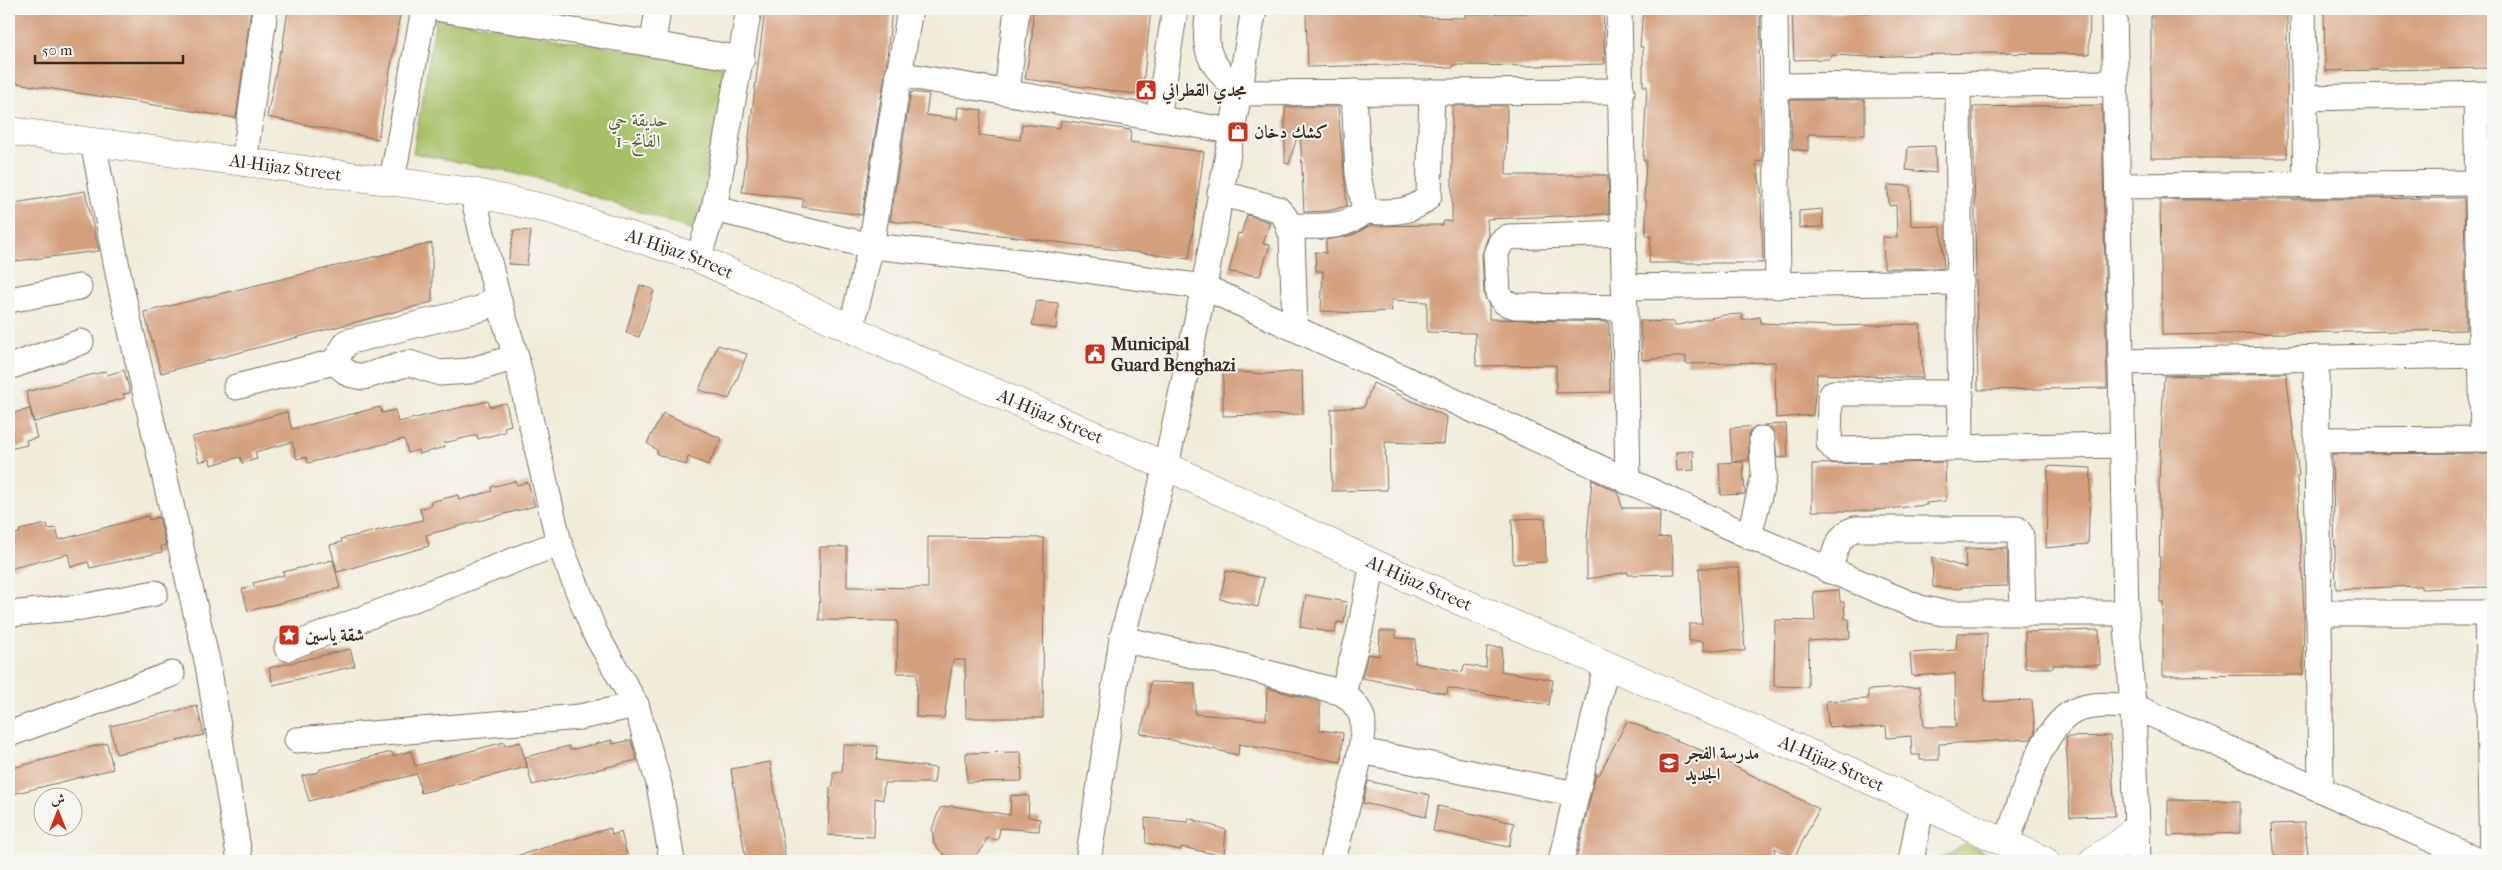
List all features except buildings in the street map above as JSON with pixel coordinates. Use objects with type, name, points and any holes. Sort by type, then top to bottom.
[{"type":"main road","name":"Al-Hijaz Street","points":[[9,131],[472,192],[552,210],[698,258],[851,329],[1166,466],[1373,563],[1922,803],[2045,861]]},
{"type":"main road","points":[[2093,861],[2123,841],[2135,828]]},
{"type":"street","points":[[244,163],[265,9]]},
{"type":"street","points":[[392,180],[424,9]]},
{"type":"street","points":[[440,9],[508,14],[742,59]]},
{"type":"street","points":[[652,43],[658,9]]},
{"type":"street","points":[[698,258],[714,209],[742,59],[749,9]]},
{"type":"street","points":[[851,329],[871,246],[910,9]]},
{"type":"street","points":[[1006,92],[1017,9]]},
{"type":"street","points":[[1158,118],[1175,9]]},
{"type":"street","points":[[1209,9],[1205,33],[1206,48],[1215,66],[1238,93]]},
{"type":"street","points":[[1088,861],[1122,639],[1166,466],[1204,287],[1254,9]]},
{"type":"street","points":[[1620,9],[1628,482]]},
{"type":"street","points":[[1775,9],[1778,286]]},
{"type":"street","points":[[2114,9],[2126,613],[2133,706],[2135,828],[2138,861]]},
{"type":"street","points":[[2303,9],[2306,185]]},
{"type":"street","points":[[898,74],[1231,131]]},
{"type":"street","points":[[1776,86],[2116,83]]},
{"type":"street","points":[[1958,85],[1961,447]]},
{"type":"street","points":[[1354,92],[1358,174],[1365,210]]},
{"type":"street","points":[[1365,210],[1385,212],[1412,209],[1422,204],[1429,196],[1432,92]]},
{"type":"street","points":[[1238,93],[1622,92]]},
{"type":"street","points":[[2305,98],[2485,94],[2478,183],[2482,355],[2488,439],[2317,440]]},
{"type":"street","points":[[93,142],[120,283],[208,665],[240,861]]},
{"type":"street","points":[[2118,186],[2478,183]]},
{"type":"street","points":[[472,192],[497,295],[516,357],[559,542],[595,633],[636,705],[659,784],[672,861]]},
{"type":"street","points":[[1220,193],[1278,209],[1290,226],[1295,328]]},
{"type":"street","points":[[714,209],[871,246],[1043,264],[1204,287],[1628,482],[1829,571],[1920,608],[1943,613],[2126,613]]},
{"type":"street","points":[[1290,226],[1338,225],[1355,220],[1365,210]]},
{"type":"street","points":[[1624,233],[1508,237],[1501,242],[1496,254],[1498,294],[1504,302],[1515,306],[1778,286],[1961,282]]},
{"type":"street","points":[[9,300],[79,287]]},
{"type":"street","points":[[236,387],[334,362],[347,342],[484,308],[497,295]]},
{"type":"street","points":[[9,367],[81,342]]},
{"type":"street","points":[[2121,362],[2482,355]]},
{"type":"street","points":[[334,362],[348,374],[363,376],[409,363],[440,373],[469,371],[516,357]]},
{"type":"street","points":[[2316,358],[2321,789]]},
{"type":"street","points":[[1961,392],[1833,394],[1830,398],[1829,443],[1835,450],[2122,445]]},
{"type":"street","points":[[1749,536],[1764,476],[1762,439]]},
{"type":"street","points":[[1829,571],[1840,541],[1848,531],[2016,530],[2021,535],[2023,613]]},
{"type":"street","points":[[287,648],[559,542]]},
{"type":"street","points":[[1343,693],[1360,630],[1373,563]]},
{"type":"street","points":[[9,614],[82,608],[155,593]]},
{"type":"street","points":[[2318,613],[2490,613],[2492,861]]},
{"type":"street","points":[[1122,639],[1245,667],[1343,693],[1354,702],[1362,717],[1361,751],[1334,861]]},
{"type":"street","points":[[1561,861],[1606,666]]},
{"type":"street","points":[[9,734],[172,674]]},
{"type":"street","points":[[297,740],[580,717],[636,705]]},
{"type":"street","points":[[2007,842],[2045,740],[2056,724],[2077,710],[2097,705],[2133,706],[2480,861]]},
{"type":"street","points":[[1361,751],[1576,794]]},
{"type":"street","points":[[1911,861],[1922,803]]},
{"type":"green space","name":"حديقة حي الفاتح -1","points":[[436,17],[729,68],[698,232],[543,179],[413,153]]},
{"type":"green space","points":[[1966,844],[2004,861],[1936,861]]},
{"type":"place","name":"مجدي القطراني","points":[[1146,90]]},
{"type":"place","name":"كشك دخان","points":[[1238,132]]},
{"type":"place","name":"Municipal Guard Benghazi","points":[[1095,354]]},
{"type":"place","name":"شقة ياسين","points":[[289,635]]},
{"type":"place","name":"مدرسة الفجر الجديد","points":[[1669,763]]}]
